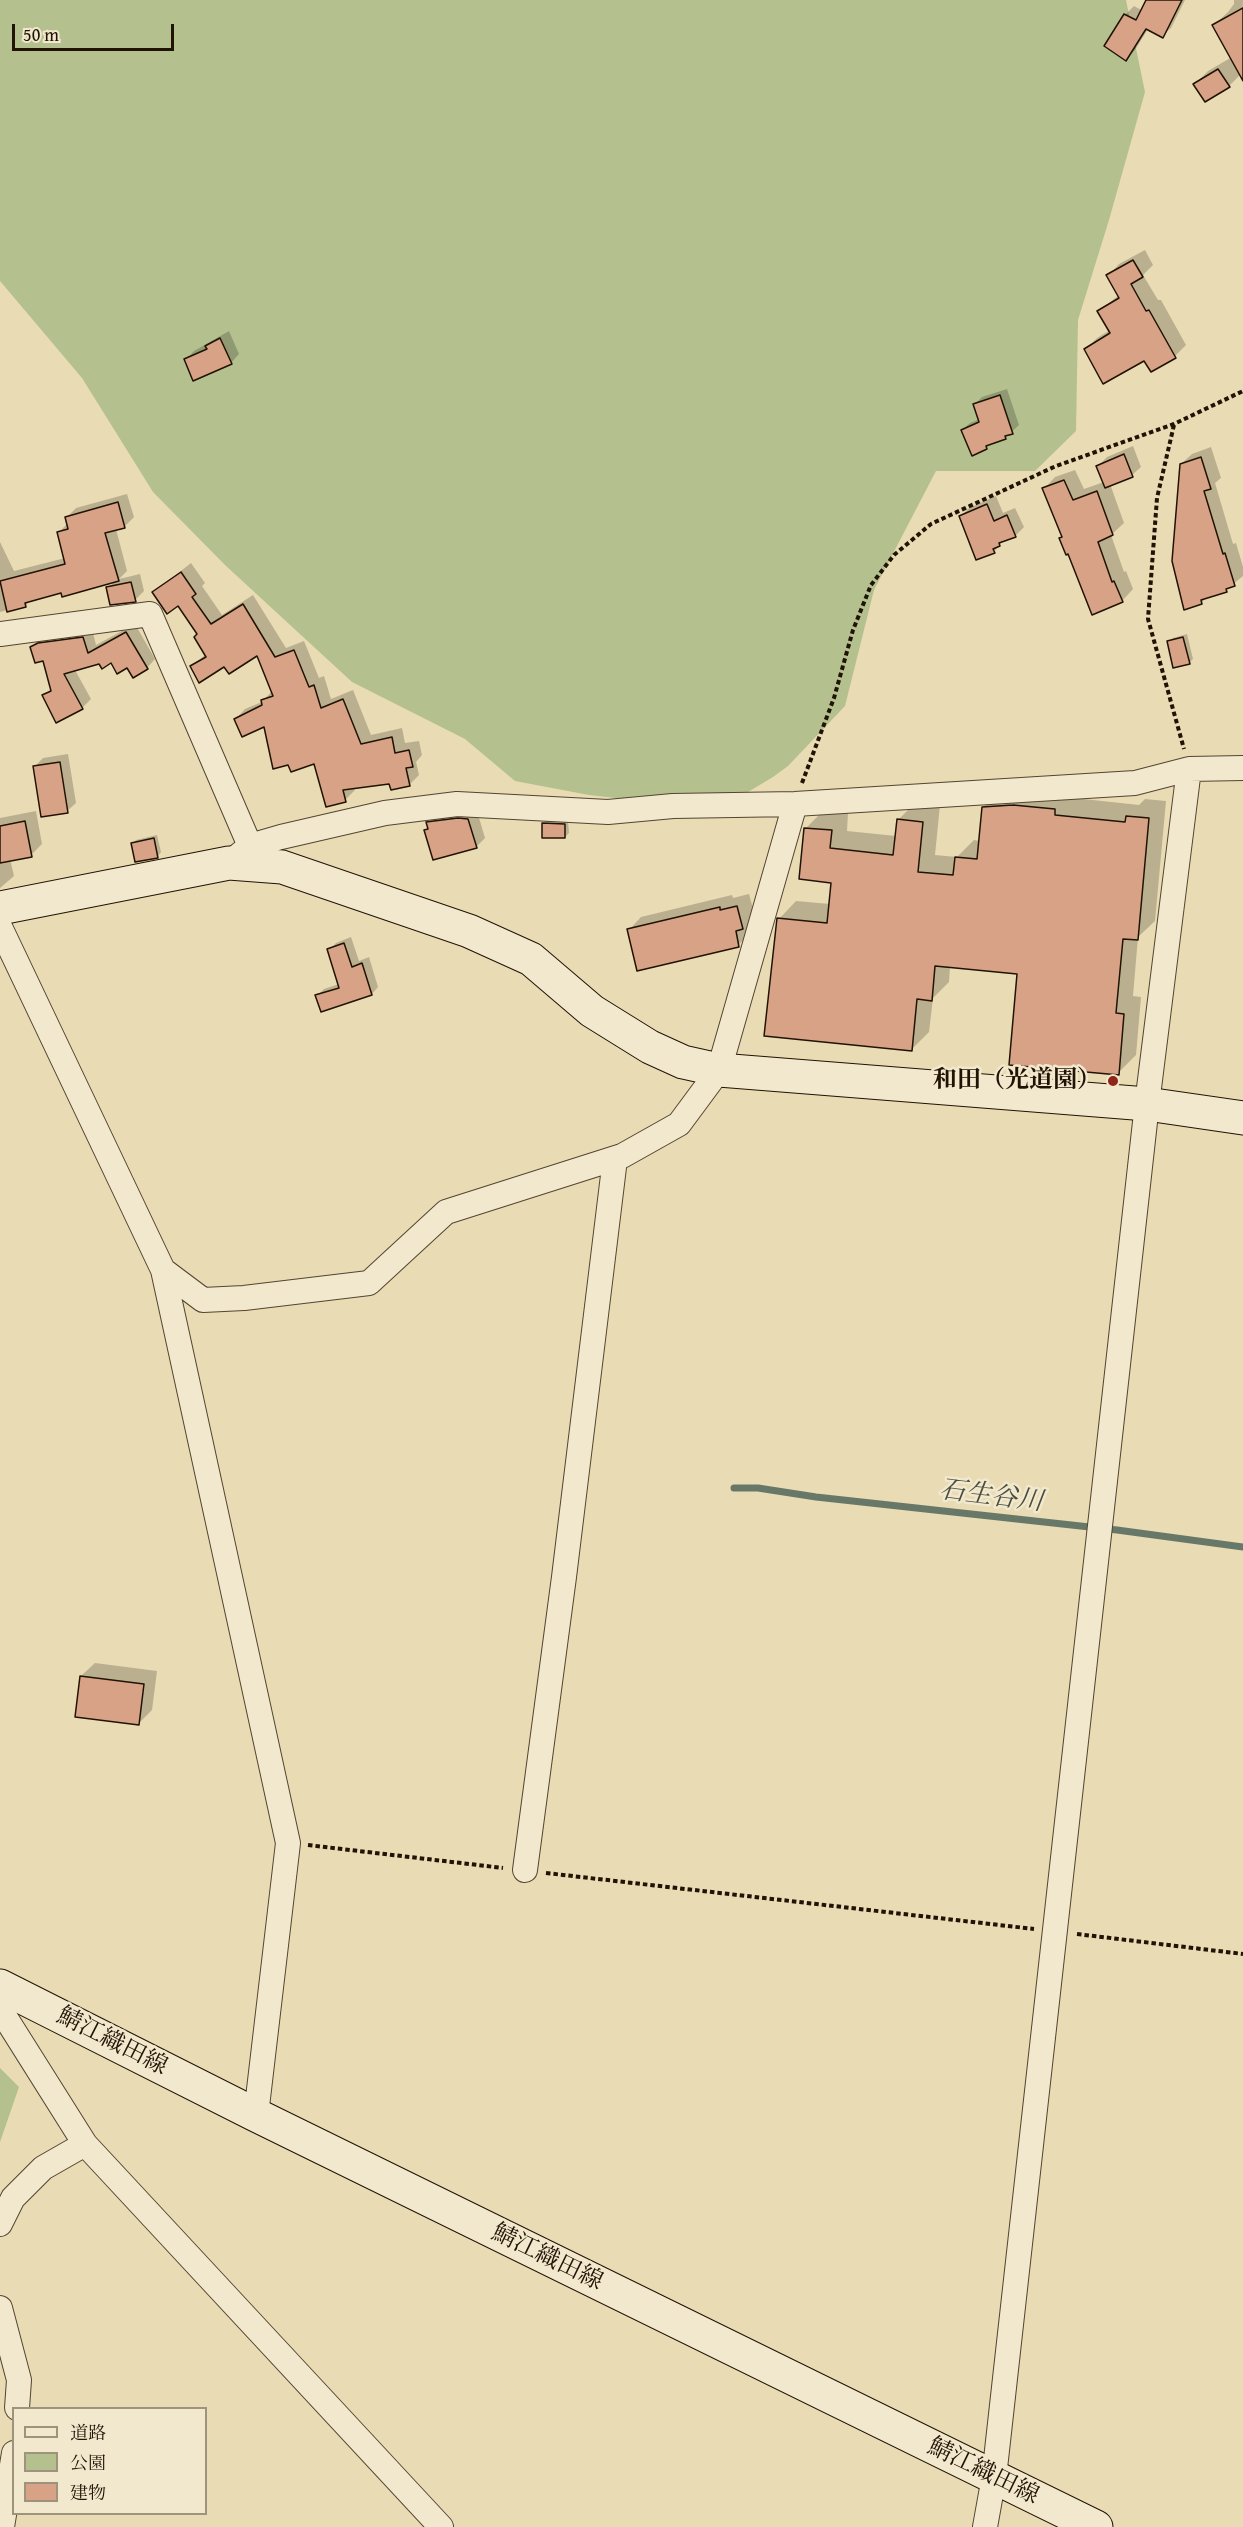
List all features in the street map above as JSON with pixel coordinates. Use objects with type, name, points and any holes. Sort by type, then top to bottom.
[{"type":"street","points":[[0,634],[150,614],[239,855]]},
{"type":"street","points":[[0,908],[239,855],[280,837],[385,813],[457,804],[608,812],[673,806],[795,804],[1135,783],[1189,769],[1243,768]]},
{"type":"street","points":[[985,2527],[994,2477],[1147,1104],[1189,769]]},
{"type":"street","points":[[163,1270],[203,1300],[244,1298],[369,1284],[446,1212],[615,1159],[679,1124],[719,1071],[795,804]]},
{"type":"street","points":[[239,855],[282,867],[470,931],[531,959],[592,1011],[650,1047],[683,1062],[719,1071],[1147,1104],[1243,1118]]},
{"type":"street","points":[[0,927],[163,1270],[288,1843],[256,2115]]},
{"type":"street","points":[[525,1870],[566,1565],[615,1159]]},
{"type":"street","name":"鯖江織田線","points":[[0,1986],[256,2115],[1096,2527]]},
{"type":"street","points":[[0,2009],[85,2144],[441,2527]]},
{"type":"street","points":[[0,2224],[13,2198],[43,2169],[85,2144]]},
{"type":"street","points":[[0,2308],[19,2380],[17,2407]]},
{"type":"street","points":[[2,2527],[12,2473]]},
{"type":"path","points":[[795,804],[834,698],[853,630],[871,585],[894,555],[931,524],[1056,466],[1174,424],[1243,391]]},
{"type":"path","points":[[1174,424],[1157,498],[1148,619],[1189,769]]},
{"type":"path","points":[[288,1843],[1243,1954]]},
{"type":"green space","points":[[0,0],[1126,0],[1145,92],[1078,320],[1076,431],[1035,471],[936,471],[874,590],[845,706],[788,766],[773,777],[718,810],[589,795],[515,781],[465,739],[352,682],[225,565],[153,492],[82,378],[0,281]]},
{"type":"green space","points":[[0,2068],[19,2087],[0,2142]]},
{"type":"building","points":[[1146,0],[1182,0],[1163,38],[1146,29],[1126,61],[1104,46],[1124,14],[1136,20]]},
{"type":"building","points":[[1243,8],[1243,81],[1212,25]]},
{"type":"building","points":[[1218,69],[1230,87],[1205,102],[1193,84]]},
{"type":"building","points":[[1133,260],[1143,277],[1131,284],[1146,311],[1149,310],[1176,358],[1151,372],[1144,361],[1103,384],[1084,349],[1110,333],[1097,311],[1119,298],[1106,275]]},
{"type":"building","points":[[220,338],[232,364],[193,381],[184,359],[207,349],[205,346]]},
{"type":"building","points":[[1000,395],[1013,434],[986,446],[987,449],[972,456],[961,430],[979,422],[973,404]]},
{"type":"building","points":[[1124,454],[1133,477],[1105,488],[1096,466]]},
{"type":"building","points":[[1201,457],[1211,489],[1204,491],[1235,586],[1226,589],[1227,592],[1201,600],[1202,604],[1184,610],[1172,561],[1180,464]]},
{"type":"building","points":[[1064,480],[1073,500],[1097,491],[1113,535],[1098,542],[1112,582],[1114,581],[1123,602],[1092,615],[1068,554],[1066,555],[1059,538],[1062,537],[1042,488]]},
{"type":"building","points":[[118,502],[125,528],[105,533],[119,581],[62,597],[61,593],[25,603],[26,607],[7,612],[0,581],[65,564],[57,532],[68,529],[65,517]]},
{"type":"building","points":[[987,504],[994,521],[1007,515],[1016,537],[999,543],[1000,546],[993,549],[995,553],[976,560],[959,516]]},
{"type":"building","points":[[181,572],[196,594],[192,597],[211,624],[243,604],[275,657],[294,650],[309,687],[314,685],[321,708],[343,699],[361,744],[392,737],[395,753],[409,750],[413,767],[406,768],[410,786],[391,790],[389,784],[343,790],[346,802],[326,807],[314,764],[291,772],[288,765],[273,769],[264,727],[242,737],[234,719],[262,705],[261,700],[273,696],[257,656],[229,674],[224,667],[199,683],[190,666],[206,657],[194,637],[197,634],[178,606],[167,614],[152,592]]},
{"type":"building","points":[[131,582],[136,602],[110,605],[106,587]]},
{"type":"building","points":[[126,632],[148,669],[133,678],[127,668],[117,674],[111,663],[102,669],[99,664],[64,674],[83,709],[56,723],[42,695],[51,691],[43,661],[35,663],[30,647],[38,643],[83,637],[88,653]]},
{"type":"building","points":[[1183,637],[1190,664],[1173,668],[1167,641]]},
{"type":"building","points":[[60,762],[68,813],[41,817],[33,766]]},
{"type":"building","points":[[1013,805],[1055,809],[1055,815],[1125,822],[1126,816],[1149,818],[1138,940],[1123,939],[1116,1013],[1124,1014],[1119,1075],[1009,1065],[1017,974],[935,966],[932,1001],[917,999],[912,1051],[764,1036],[777,918],[827,923],[831,883],[799,879],[804,828],[832,830],[830,848],[893,855],[897,819],[923,822],[918,872],[953,875],[955,857],[977,859],[982,807]]},
{"type":"building","points":[[468,819],[477,848],[433,860],[424,830],[428,829],[426,822]]},
{"type":"building","points":[[25,821],[32,857],[0,863],[0,826]]},
{"type":"building","points":[[542,823],[565,824],[565,838],[542,838]]},
{"type":"building","points":[[154,838],[158,858],[135,862],[131,843]]},
{"type":"building","points":[[737,906],[743,929],[736,931],[739,947],[637,971],[627,929],[720,907],[720,910]]},
{"type":"building","points":[[344,943],[352,967],[362,963],[372,995],[321,1012],[315,995],[339,988],[327,949]]},
{"type":"building","points":[[80,1676],[144,1684],[139,1725],[75,1717]]},
{"type":"waterway","name":"石生谷川","points":[[734,1488],[758,1488],[816,1497],[1117,1530],[1243,1547]]},
{"type":"place","name":"和田（光道園）","points":[[1113,1081]]}]
